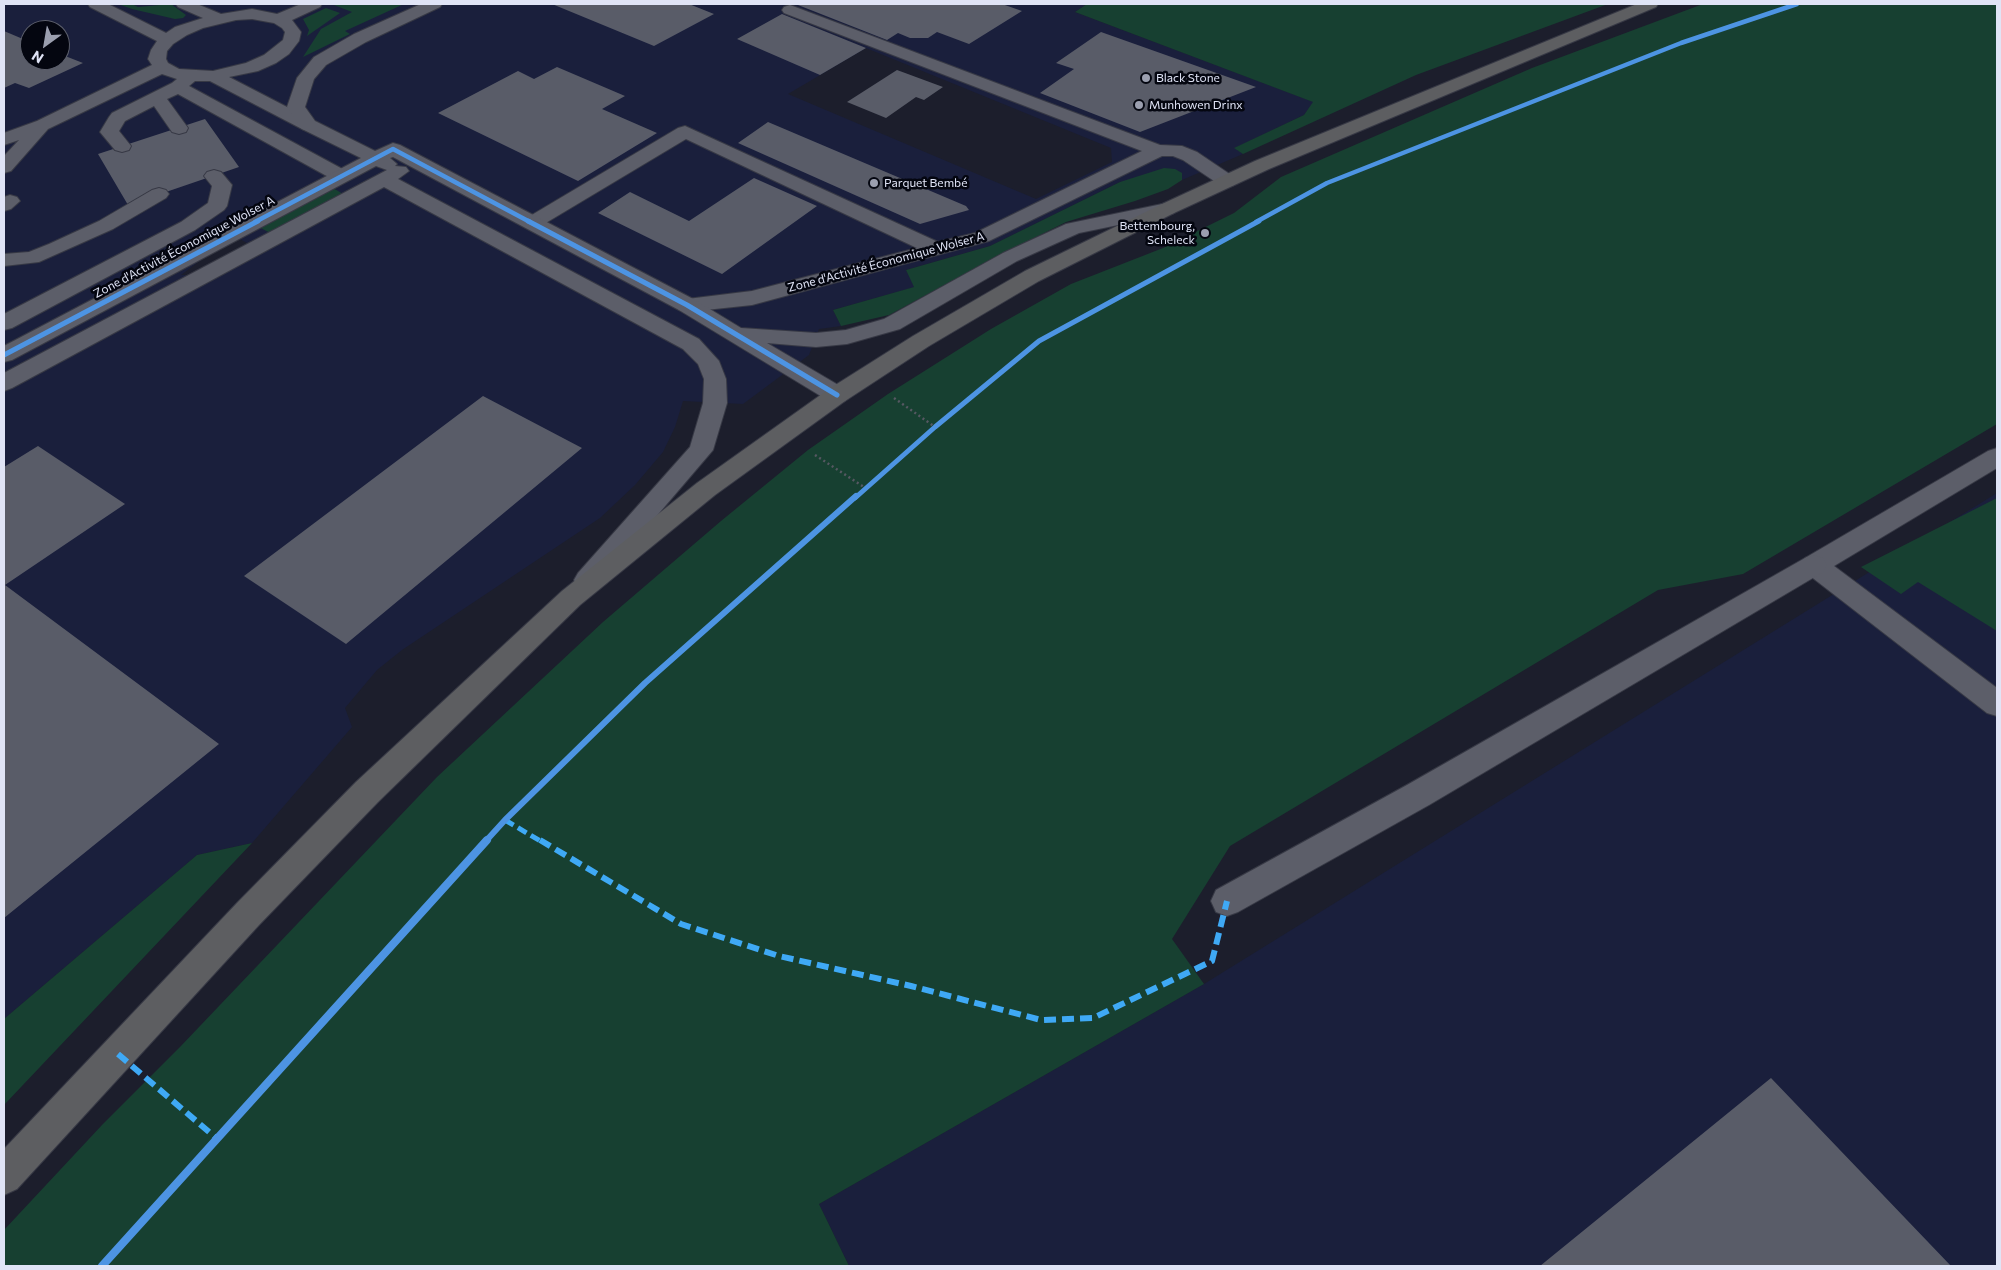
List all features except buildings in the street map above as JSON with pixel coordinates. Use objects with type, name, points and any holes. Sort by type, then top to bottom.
[{"type":"main road","points":[[4,1176],[241,921],[367,792],[571,598],[706,489],[831,400],[921,341],[1032,276],[1227,181],[1650,4]]},
{"type":"street","points":[[96,4],[167,40]]},
{"type":"street","points":[[122,146],[109,132],[118,117],[184,82],[252,67],[270,60],[283,50],[290,41],[293,32],[289,25],[280,19],[217,11],[184,4]]},
{"type":"street","points":[[280,19],[314,4]]},
{"type":"street","points":[[308,125],[296,107],[306,78],[320,60],[360,38],[434,4]]},
{"type":"street","points":[[790,10],[1158,151],[1175,150],[1190,156],[1227,181]]},
{"type":"street","points":[[217,11],[167,40],[159,50],[157,60],[162,67],[341,176]]},
{"type":"street","points":[[4,139],[43,125],[162,67]]},
{"type":"street","points":[[213,76],[308,125],[691,344],[708,361],[715,379],[715,403],[701,450],[571,598]]},
{"type":"street","points":[[157,98],[178,128]]},
{"type":"street","points":[[4,166],[43,125]]},
{"type":"street","points":[[532,223],[685,132],[936,249]]},
{"type":"street","points":[[4,383],[386,169],[392,150],[687,305],[738,334],[831,400]]},
{"type":"street","name":"Zone d'Activité Économique Wolser A","points":[[687,305],[752,298],[982,237],[1158,151]]},
{"type":"street","points":[[386,169],[831,400]]},
{"type":"street","name":"Zone d'Activité Économique Wolser A","points":[[4,355],[341,176],[386,169]]},
{"type":"street","points":[[4,323],[188,226],[217,206],[222,185],[214,176]]},
{"type":"street","points":[[32,258],[106,225],[159,194],[147,232],[101,251]]},
{"type":"street","points":[[738,334],[816,340],[856,335],[892,324],[1010,257],[1073,228],[1167,209]]},
{"type":"street","points":[[4,260],[146,248]]},
{"type":"street","points":[[1227,901],[1418,795],[1997,457]]},
{"type":"street","points":[[1814,564],[1997,704]]},
{"type":"path","points":[[888,394],[935,427]]},
{"type":"path","points":[[808,450],[867,489]]},
{"type":"shaded area","points":[[4,4],[1087,4],[1075,12],[1314,102],[1304,115],[1235,148],[1243,154],[1182,180],[1182,173],[1120,182],[990,246],[906,270],[915,287],[833,310],[841,326],[819,329],[809,355],[743,404],[683,401],[675,427],[663,452],[635,485],[600,518],[402,650],[377,670],[345,708],[352,727],[252,843],[197,855],[4,1019]],"holes":[[[866,48],[1111,148],[1112,162],[1036,199],[788,94]],[[238,238],[249,244],[189,275],[181,275],[210,253]]]},
{"type":"shaded area","points":[[1997,493],[1997,1266],[849,1266],[819,1204],[1204,984]]},
{"type":"green space","points":[[118,4],[132,4],[138,7],[171,4],[186,15],[183,18],[175,19]]},
{"type":"green space","points":[[404,4],[345,31],[350,34],[303,57],[321,29],[352,12],[334,5]]},
{"type":"green space","points":[[1087,4],[1608,4],[1416,75],[1243,154],[1234,148],[1304,115],[1313,102],[1075,12]]},
{"type":"green space","points":[[1703,4],[1997,4],[1997,424],[1743,574],[1658,590],[1230,846],[1172,939],[1204,984],[819,1204],[849,1266],[4,1266],[4,1230],[102,1125],[180,1047],[437,777],[603,622],[721,521],[808,450],[888,394],[991,329],[1071,284],[1163,248],[1234,213],[1281,177],[1532,68]]},
{"type":"green space","points":[[326,8],[340,13],[307,36],[309,30],[303,19]]},
{"type":"green space","points":[[1164,168],[1175,169],[1182,173],[1182,180],[1168,189],[1135,201],[1066,222],[889,315],[841,326],[833,310],[914,287],[906,270],[990,246],[1120,182]]},
{"type":"green space","points":[[333,188],[343,194],[270,233],[259,227]]},
{"type":"green space","points":[[1997,498],[1997,631],[1918,582],[1901,594],[1861,567]]},
{"type":"green space","points":[[252,843],[4,1105],[4,1019],[197,855]]},
{"type":"marked path","points":[[505,820],[681,924],[779,956],[911,986],[1041,1020],[1093,1018],[1212,961],[1227,901]]},
{"type":"marked path","points":[[118,1054],[216,1138]]},
{"type":"cycle path","points":[[102,1266],[505,820],[645,683],[935,427],[1039,341],[1327,183],[1681,43],[1797,4]]},
{"type":"cycle path","points":[[4,355],[393,149],[687,305],[837,395]]},
{"type":"place","name":"Black Stone","points":[[1146,78]]},
{"type":"place","name":"Munhowen Drinx","points":[[1139,105]]},
{"type":"place","name":"Parquet Bembé","points":[[874,183]]},
{"type":"place","name":"Bettembourg, Scheleck","points":[[1205,233]]}]
